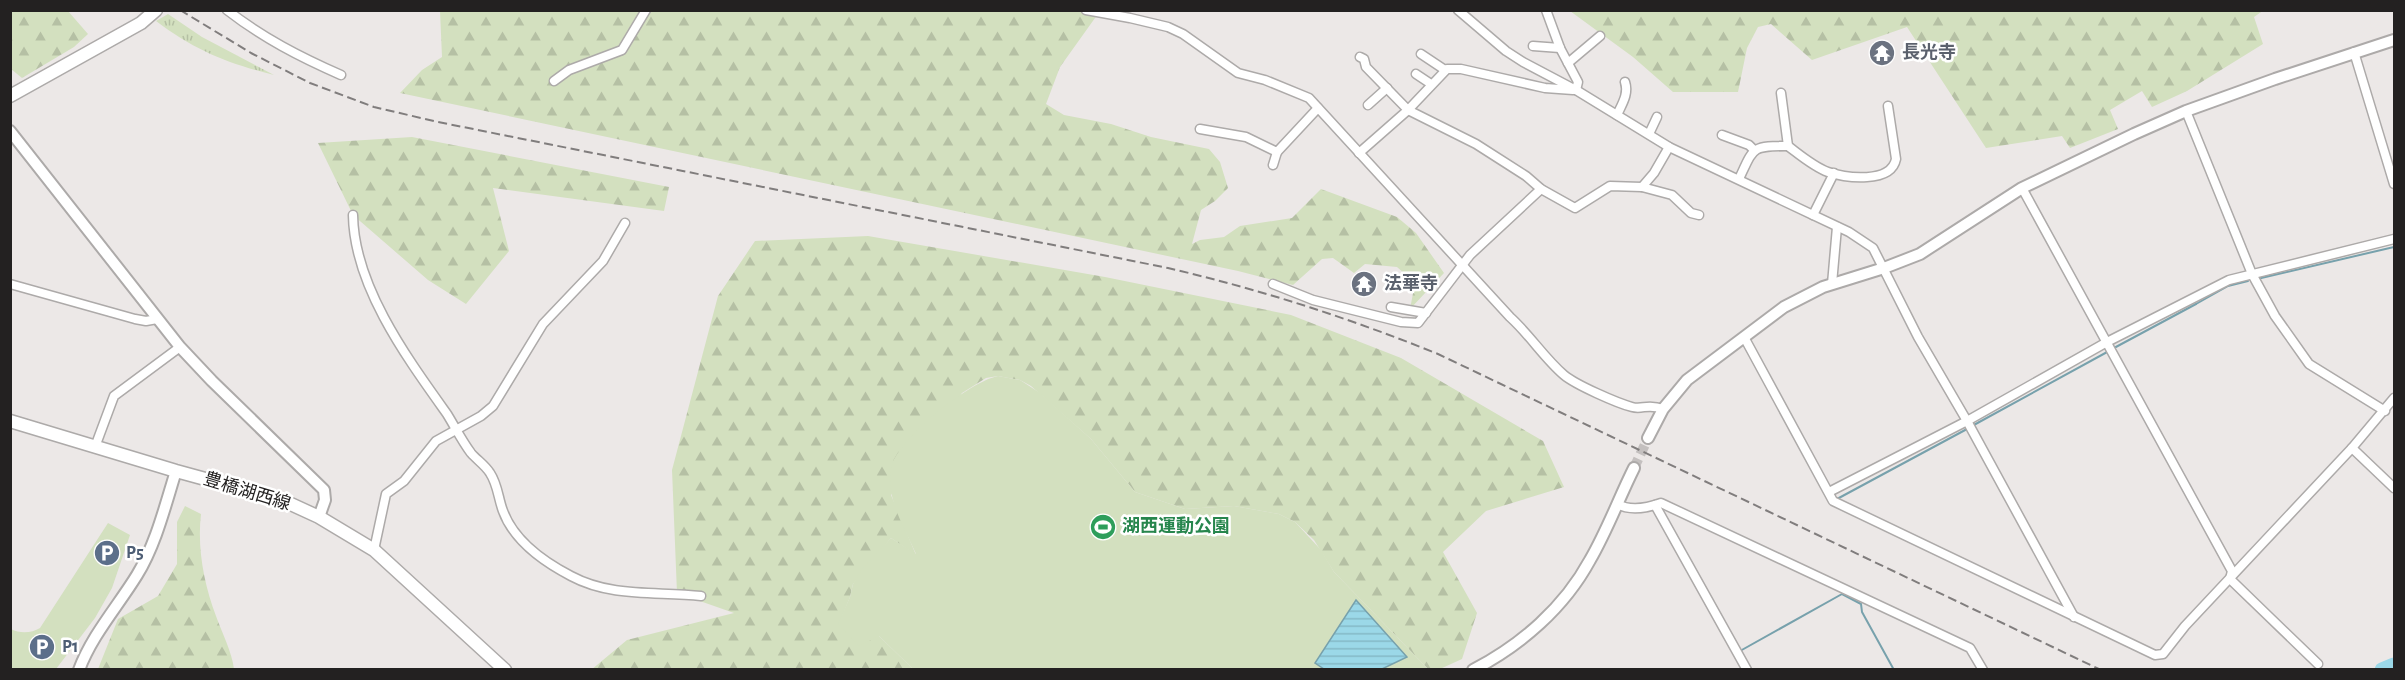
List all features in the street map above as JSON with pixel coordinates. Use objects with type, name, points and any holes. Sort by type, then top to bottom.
[{"type":"main road","points":[[10,96],[141,23],[156,10]]},
{"type":"main road","name":"豊橋湖西線","points":[[10,421],[282,500],[319,517],[374,550],[505,669]]},
{"type":"street","points":[[227,10],[254,31],[294,54],[341,75]]},
{"type":"street","points":[[554,81],[569,70],[622,50],[646,10]]},
{"type":"street","points":[[1086,10],[1130,18],[1183,34],[1238,73],[1265,80],[1309,98],[1510,317],[1527,332],[1564,375],[1634,408],[1652,405],[1663,409]]},
{"type":"street","points":[[1458,10],[1506,51],[1576,90],[1669,147],[1838,227],[1873,248],[1918,337],[2073,617]]},
{"type":"street","points":[[1546,10],[1560,48],[1578,82],[1576,90]]},
{"type":"street","points":[[1568,63],[1600,36]]},
{"type":"street","points":[[1648,438],[1663,409],[1687,380],[1784,307],[1832,284],[1920,254],[2022,188],[2186,111],[2394,40]]},
{"type":"street","points":[[1533,46],[1560,48]]},
{"type":"street","points":[[2354,52],[2394,184]]},
{"type":"street","points":[[1421,54],[1445,70],[1461,69],[1545,88],[1576,90]]},
{"type":"street","points":[[1360,57],[1364,60],[1366,67],[1408,110],[1476,144],[1526,176],[1541,189],[1575,208],[1610,186],[1642,187],[1672,195],[1691,213],[1699,215]]},
{"type":"street","points":[[1359,153],[1408,110],[1445,70]]},
{"type":"street","points":[[1416,74],[1431,84]]},
{"type":"street","points":[[1617,115],[1628,89],[1625,82]]},
{"type":"street","points":[[1368,105],[1387,88]]},
{"type":"street","points":[[1780,93],[1788,146]]},
{"type":"street","points":[[1739,179],[1754,150],[1762,146],[1788,146],[1828,172],[1875,177],[1887,173],[1895,164],[1888,106]]},
{"type":"street","points":[[1273,165],[1277,152],[1318,108]]},
{"type":"street","points":[[2186,111],[2252,274],[2275,316],[2309,364],[2385,411]]},
{"type":"street","points":[[1648,134],[1657,117]]},
{"type":"street","points":[[1200,129],[1246,137],[1277,152]]},
{"type":"street","points":[[10,131],[180,347],[324,490],[326,500],[319,517]]},
{"type":"street","points":[[1722,135],[1749,145],[1754,150]]},
{"type":"street","points":[[1642,187],[1654,173],[1669,147]]},
{"type":"street","points":[[1813,215],[1834,173]]},
{"type":"street","points":[[2022,188],[2232,571],[2230,579]]},
{"type":"street","points":[[1273,284],[1313,300],[1401,322],[1418,323],[1462,264],[1496,229],[1541,189]]},
{"type":"street","points":[[352,215],[353,238],[358,256],[398,345],[471,452],[490,472],[503,511],[510,526],[523,543],[558,568],[593,586],[621,592],[701,596]]},
{"type":"street","points":[[374,550],[386,494],[404,481],[436,441],[481,416],[492,406],[543,324],[603,261],[625,223]]},
{"type":"street","points":[[1832,284],[1838,227]]},
{"type":"street","points":[[1829,492],[1966,421],[2107,342],[2229,280],[2394,239]]},
{"type":"street","points":[[10,284],[135,319],[146,321],[157,319]]},
{"type":"street","points":[[1391,307],[1425,313]]},
{"type":"street","points":[[1744,337],[1833,501],[2155,655],[2163,654],[2352,448],[2394,398]]},
{"type":"street","points":[[95,447],[114,396],[180,347]]},
{"type":"street","points":[[2352,448],[2394,488]]},
{"type":"street","points":[[1473,669],[1510,648],[1549,617],[1590,561],[1634,468]]},
{"type":"street","points":[[79,669],[97,634],[138,573],[159,528],[176,471]]},
{"type":"street","points":[[1617,504],[1624,508],[1661,503],[1953,639],[1970,648],[1983,669]]},
{"type":"street","points":[[1655,505],[1747,669]]},
{"type":"street","points":[[2230,579],[2318,664]]},
{"type":"green space","points":[[2264,10],[2254,17],[2263,44],[2187,91],[2152,107],[2142,91],[2110,110],[2118,129],[2070,148],[2062,136],[1986,148],[1907,27],[1812,60],[1771,24],[1758,27],[1747,48],[1738,92],[1673,92],[1633,57],[1570,11]]},
{"type":"green space","points":[[10,11],[68,11],[88,34],[74,47],[22,78],[11,69]]},
{"type":"green space","points":[[440,11],[1100,11],[1060,67],[1046,104],[1064,115],[1111,124],[1151,137],[1209,149],[1220,162],[1228,188],[1215,201],[1201,210],[1192,244],[1200,240],[1224,237],[1240,226],[1292,218],[1321,189],[1397,217],[1416,233],[1444,273],[1410,309],[1415,283],[1397,267],[1365,264],[1354,273],[1333,258],[1322,259],[1293,285],[1238,271],[400,93],[422,70],[442,57]]},
{"type":"green space","points":[[168,14],[202,37],[274,75],[227,61],[185,40],[156,21]]},
{"type":"green space","points":[[412,137],[669,187],[664,211],[493,188],[509,251],[466,304],[428,280],[353,215],[318,143]]},
{"type":"green space","points":[[868,236],[1105,277],[1291,315],[1401,358],[1543,441],[1564,487],[1486,511],[1443,552],[1477,613],[1462,659],[1440,669],[1428,669],[1334,572],[1314,540],[1295,522],[1279,514],[1234,506],[1185,509],[1135,492],[1091,439],[1031,386],[1020,380],[998,376],[986,378],[962,393],[891,495],[916,555],[891,538],[853,584],[839,624],[879,636],[913,669],[591,670],[627,640],[734,613],[677,593],[672,470],[718,296],[755,241]]},
{"type":"green space","name":"湖西運動公園","points":[[998,376],[1020,380],[1040,393],[1091,439],[1135,492],[1185,509],[1234,506],[1279,514],[1295,522],[1321,550],[1334,572],[1428,669],[913,669],[879,636],[859,646],[838,624],[853,584],[862,569],[891,538],[916,554],[893,499],[890,480],[893,462],[910,438],[939,411],[971,388]]},
{"type":"green space","points":[[185,506],[201,514],[200,540],[205,579],[234,669],[98,669],[118,619],[158,596],[177,564],[177,522]]},
{"type":"green space","points":[[108,523],[130,535],[112,588],[95,618],[56,669],[11,669],[11,629],[26,632],[40,628]]},
{"type":"water","points":[[1356,600],[1407,657],[1382,669],[1324,669],[1315,663]]},
{"type":"waterway","points":[[2257,279],[2394,247]]},
{"type":"waterway","points":[[2196,304],[2228,286],[2248,281]]},
{"type":"waterway","points":[[2114,348],[2196,304]]},
{"type":"waterway","points":[[1972,426],[2109,351]]},
{"type":"waterway","points":[[1837,499],[1967,429]]},
{"type":"waterway","points":[[1740,651],[1842,594],[1861,604],[1862,612],[1894,670]]},
{"type":"waterway","points":[[2382,670],[2394,665]]},
{"type":"tunnel","points":[[1634,468],[1648,438]]},
{"type":"railway","points":[[180,10],[251,53],[310,83],[374,107],[438,122],[1168,268],[1271,295],[1371,328],[1438,354],[2101,670]]},
{"type":"place","name":"長光寺","points":[[1882,53]]},
{"type":"place","name":"法華寺","points":[[1364,284]]},
{"type":"place","name":"湖西運動公園","points":[[1103,527]]},
{"type":"place","name":"P5","points":[[107,553]]},
{"type":"place","name":"P1","points":[[42,647]]}]
